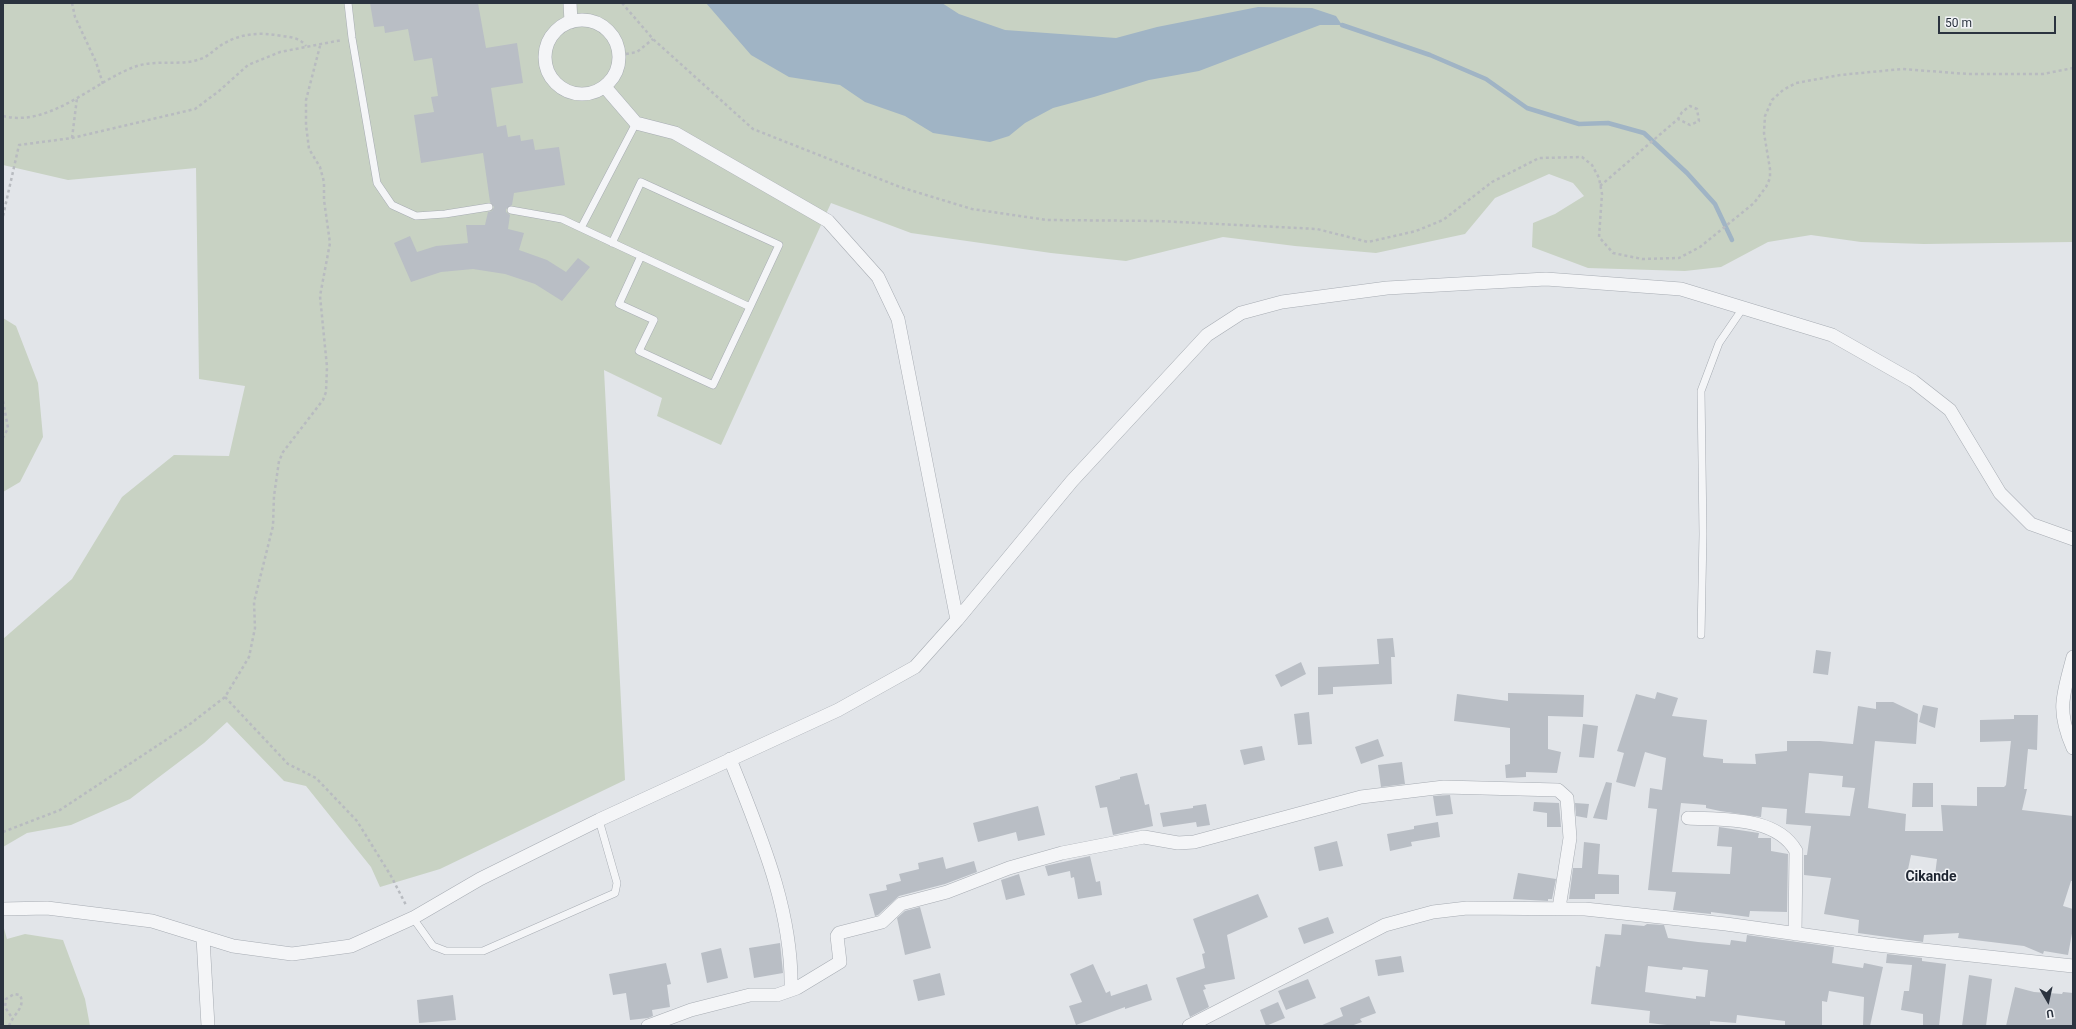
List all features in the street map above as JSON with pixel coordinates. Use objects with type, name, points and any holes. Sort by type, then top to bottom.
[{"type":"street","points":[[570,3],[570,22]]},
{"type":"street","points":[[590,21],[608,29],[618,46],[620,55],[617,74],[605,87],[588,94],[570,93],[553,81],[548,73],[545,63],[545,52],[548,42],[561,26],[570,22],[590,21]]},
{"type":"street","points":[[605,87],[636,123],[675,133],[828,221],[878,277],[898,319],[957,620]]},
{"type":"street","points":[[3,909],[47,908],[152,921],[203,938],[233,946],[292,954],[351,946],[413,918],[480,879],[599,820],[838,710],[914,667],[957,620],[1072,481],[1183,358],[1207,334],[1241,313],[1282,302],[1387,288],[1546,279],[1681,289],[1832,335],[1913,381],[1950,410],[2000,493],[2031,524],[2073,539]]},
{"type":"street","points":[[2073,657],[2061,711],[2066,732],[2073,748]]},
{"type":"street","points":[[730,759],[774,874],[790,948],[791,990]]},
{"type":"street","points":[[648,1026],[691,1010],[750,995],[777,994],[791,990],[840,962],[837,936],[839,933],[882,922],[900,904],[947,892],[1009,868],[1062,853],[1144,837],[1178,843],[1194,842],[1361,798],[1444,787],[1558,790],[1567,798],[1570,838],[1559,908]]},
{"type":"street","points":[[1688,818],[1739,820],[1773,830],[1790,840],[1796,851],[1795,934]]},
{"type":"street","points":[[1189,1026],[1385,925],[1432,912],[1467,908],[1559,908],[1625,913],[1877,945],[2073,966]]},
{"type":"street","points":[[203,938],[208,1026]]},
{"type":"lane","points":[[348,3],[352,38],[378,183],[392,206],[416,216],[446,214],[489,207]]},
{"type":"lane","points":[[581,228],[636,123]]},
{"type":"lane","points":[[612,243],[641,182],[779,245],[713,386],[639,351],[654,320],[619,304],[641,256]]},
{"type":"lane","points":[[511,210],[562,219],[750,306]]},
{"type":"lane","points":[[1701,635],[1703,534],[1701,391],[1719,343],[1743,308]]},
{"type":"lane","points":[[413,918],[432,946],[446,951],[483,951],[615,893],[618,883],[599,820]]},
{"type":"path","points":[[72,3],[75,17],[96,62],[103,84]]},
{"type":"path","points":[[622,3],[653,39],[753,129],[900,187],[972,209],[1047,220],[1159,221],[1317,229],[1368,242],[1416,231],[1443,220],[1492,182],[1540,158],[1582,157],[1592,165],[1602,194],[1599,237],[1613,253],[1642,260],[1679,258],[1700,247],[1754,203],[1770,178],[1764,133],[1765,116],[1772,100],[1783,90],[1796,83],[1840,75],[1902,69],[1968,74],[2043,74],[2073,68]]},
{"type":"path","points":[[3,116],[26,118],[46,113],[78,98],[138,66],[165,61],[182,64],[204,58],[223,44],[253,33],[295,38],[302,41],[306,46]]},
{"type":"path","points":[[3,216],[19,145],[72,138],[195,109],[219,91],[248,65],[280,52],[306,46],[320,46],[352,38]]},
{"type":"path","points":[[620,55],[637,52],[653,39]]},
{"type":"path","points":[[3,832],[60,810],[190,724],[225,697],[249,657],[255,628],[254,602],[273,526],[274,496],[279,461],[283,452],[323,400],[326,392],[327,368],[320,296],[330,243],[324,200],[324,182],[320,167],[309,149],[306,125],[306,100],[320,46]]},
{"type":"path","points":[[72,138],[78,98]]},
{"type":"path","points":[[1600,186],[1666,129],[1682,112],[1690,106],[1697,109],[1700,115],[1699,121],[1690,125],[1678,118]]},
{"type":"path","points":[[3,401],[8,428],[3,438]]},
{"type":"path","points":[[225,697],[288,764],[316,778],[357,821],[392,876],[413,918]]},
{"type":"path","points":[[9,1026],[12,1018],[21,1008],[22,1000],[20,994],[14,994],[6,999],[5,1007],[12,1018]]},
{"type":"green space","points":[[3,3],[2073,3],[2073,242],[1924,244],[1861,242],[1811,235],[1768,242],[1721,267],[1685,271],[1588,268],[1532,247],[1533,223],[1555,214],[1584,196],[1573,183],[1549,174],[1495,198],[1465,234],[1376,253],[1295,246],[1223,237],[1126,261],[1051,253],[911,233],[831,203],[721,445],[657,416],[662,398],[604,370],[625,780],[440,869],[380,887],[371,867],[306,786],[284,781],[227,722],[204,743],[130,799],[71,825],[27,833],[3,847],[3,639],[72,579],[122,497],[174,455],[229,456],[245,386],[199,379],[196,168],[68,180],[3,165]]},
{"type":"green space","points":[[3,318],[16,326],[38,383],[43,437],[20,482],[3,492]]},
{"type":"green space","points":[[3,925],[7,939],[25,934],[63,940],[85,999],[90,1026],[3,1026]]},
{"type":"water","points":[[706,3],[942,3],[959,14],[1005,30],[1116,38],[1157,27],[1258,7],[1312,8],[1336,16],[1342,25],[1320,25],[1199,71],[1149,80],[1053,108],[1025,123],[1009,136],[990,142],[933,133],[905,116],[865,102],[840,85],[789,77],[751,55]]},
{"type":"building","points":[[370,3],[478,3],[486,48],[517,43],[523,83],[491,88],[497,127],[506,125],[508,137],[520,135],[521,141],[533,139],[535,150],[559,147],[565,185],[514,193],[512,205],[506,209],[506,212],[510,215],[508,229],[524,233],[519,250],[547,260],[566,272],[578,258],[590,267],[562,301],[535,284],[505,274],[473,269],[441,272],[411,282],[394,243],[410,236],[417,252],[436,246],[468,243],[466,225],[485,225],[488,212],[492,211],[494,207],[490,202],[483,153],[421,163],[414,115],[434,112],[431,97],[438,96],[432,58],[414,61],[408,29],[385,33],[384,26],[374,27]]},
{"type":"building","points":[[1393,638],[1395,657],[1391,657],[1392,684],[1333,687],[1333,694],[1318,695],[1318,667],[1379,664],[1377,639]]},
{"type":"building","points":[[1816,650],[1831,652],[1828,675],[1813,673]]},
{"type":"building","points":[[1301,662],[1306,674],[1281,687],[1275,675]]},
{"type":"building","points":[[1657,692],[1678,698],[1672,716],[1707,720],[1703,755],[1704,757],[1723,759],[1723,763],[1756,764],[1755,754],[1787,751],[1787,741],[1820,741],[1853,744],[1858,706],[1876,709],[1876,702],[1893,702],[1918,714],[1916,744],[1875,741],[1868,808],[1906,814],[1905,831],[1943,831],[1941,805],[1977,806],[1977,787],[2004,787],[2006,785],[2011,741],[1980,742],[1980,720],[2014,719],[2014,715],[2038,715],[2037,750],[2028,749],[2024,789],[2027,789],[2022,810],[2073,816],[2073,881],[2071,881],[2063,906],[2073,909],[2073,928],[2068,955],[2044,951],[2043,954],[2024,946],[1958,938],[1959,933],[1924,935],[1923,942],[1858,933],[1859,920],[1824,914],[1831,878],[1804,875],[1804,855],[1807,855],[1811,826],[1786,824],[1787,809],[1762,807],[1761,817],[1706,808],[1706,805],[1681,803],[1672,872],[1730,874],[1732,847],[1717,846],[1719,827],[1759,833],[1758,838],[1771,838],[1771,851],[1788,854],[1787,912],[1750,911],[1749,917],[1711,912],[1711,914],[1673,910],[1676,892],[1648,890],[1657,809],[1648,808],[1650,788],[1662,790],[1666,758],[1645,752],[1635,787],[1616,782],[1624,753],[1617,751],[1636,694],[1655,699]],"holes":[[[1809,773],[1843,776],[1842,787],[1855,788],[1850,816],[1805,813]],[[1911,855],[1937,859],[1934,883],[1906,879]]]},
{"type":"building","points":[[1508,693],[1584,695],[1583,717],[1548,716],[1548,749],[1561,752],[1557,773],[1526,772],[1526,777],[1506,778],[1505,765],[1510,764],[1510,728],[1454,721],[1457,694],[1508,701]]},
{"type":"building","points":[[1923,705],[1938,708],[1935,728],[1919,722]]},
{"type":"building","points":[[1309,712],[1312,744],[1298,745],[1294,714]]},
{"type":"building","points":[[1583,724],[1598,726],[1594,758],[1579,757]]},
{"type":"building","points":[[1378,739],[1384,756],[1361,764],[1355,747]]},
{"type":"building","points":[[1262,746],[1265,760],[1244,765],[1240,750]]},
{"type":"building","points":[[1402,762],[1405,784],[1381,787],[1378,765]]},
{"type":"building","points":[[1137,773],[1145,805],[1149,804],[1153,826],[1113,835],[1107,807],[1100,808],[1095,786],[1120,779],[1120,777]]},
{"type":"building","points":[[1606,782],[1612,783],[1607,820],[1593,818]]},
{"type":"building","points":[[1913,783],[1933,783],[1933,807],[1912,807]]},
{"type":"building","points":[[1450,795],[1453,814],[1436,816],[1433,796]]},
{"type":"building","points":[[1534,802],[1559,803],[1561,827],[1547,827],[1547,813],[1533,811]]},
{"type":"building","points":[[1575,803],[1589,804],[1587,818],[1576,816]]},
{"type":"building","points":[[1206,804],[1210,825],[1197,827],[1196,822],[1163,827],[1160,813],[1193,808],[1193,806]]},
{"type":"building","points":[[1038,806],[1045,835],[1018,841],[1016,832],[978,842],[973,823]]},
{"type":"building","points":[[1438,822],[1440,837],[1411,842],[1412,846],[1390,851],[1387,834],[1414,829],[1414,826]]},
{"type":"building","points":[[1337,841],[1343,866],[1319,871],[1314,847]]},
{"type":"building","points":[[1584,842],[1600,844],[1598,874],[1619,875],[1619,894],[1595,894],[1595,899],[1569,899],[1573,868],[1582,868]]},
{"type":"building","points":[[1090,856],[1096,882],[1100,881],[1102,895],[1078,899],[1074,877],[1071,878],[1070,871],[1048,876],[1045,866]]},
{"type":"building","points":[[943,857],[946,869],[974,861],[977,872],[945,884],[899,896],[875,916],[869,894],[887,890],[886,885],[901,881],[899,874],[919,869],[918,863]]},
{"type":"building","points":[[1518,873],[1556,879],[1552,899],[1548,899],[1548,901],[1513,899]]},
{"type":"building","points":[[1019,874],[1025,895],[1006,900],[1001,880]]},
{"type":"building","points":[[1258,894],[1268,917],[1227,935],[1235,979],[1204,985],[1206,989],[1203,990],[1209,1007],[1190,1017],[1176,978],[1205,968],[1202,954],[1205,953],[1193,919]]},
{"type":"building","points":[[920,907],[931,948],[905,955],[897,918],[905,911]]},
{"type":"building","points":[[1328,917],[1334,933],[1304,944],[1298,928]]},
{"type":"building","points":[[1622,924],[1644,926],[1647,924],[1664,925],[1668,938],[1698,942],[1730,945],[1731,940],[1746,942],[1747,935],[1834,947],[1832,963],[1863,968],[1864,963],[1883,967],[1870,1026],[1863,1025],[1864,997],[1829,991],[1827,1002],[1822,1001],[1822,1026],[1785,1026],[1785,1021],[1737,1015],[1736,1023],[1710,1021],[1710,1026],[1676,1026],[1649,1023],[1650,1011],[1591,1004],[1596,966],[1600,967],[1605,934],[1621,935]],"holes":[[[1648,966],[1682,970],[1683,967],[1708,970],[1705,997],[1696,996],[1696,999],[1645,992]]]},
{"type":"building","points":[[780,943],[783,973],[754,978],[749,948]]},
{"type":"building","points":[[721,948],[728,978],[707,983],[701,953]]},
{"type":"building","points":[[1887,954],[1922,958],[1922,961],[1946,964],[1939,1026],[1923,1026],[1923,1014],[1901,1010],[1904,991],[1909,991],[1912,965],[1886,963]]},
{"type":"building","points":[[1401,956],[1404,972],[1378,976],[1375,960]]},
{"type":"building","points":[[666,963],[671,984],[667,985],[670,1007],[652,1010],[653,1016],[648,1018],[630,1020],[626,993],[613,995],[609,974]]},
{"type":"building","points":[[1093,964],[1106,993],[1110,991],[1111,996],[1147,984],[1152,1000],[1125,1009],[1125,1007],[1076,1025],[1069,1006],[1082,1002],[1070,974]]},
{"type":"building","points":[[940,973],[945,995],[918,1001],[913,980]]},
{"type":"building","points":[[1969,975],[1992,979],[1986,1026],[1962,1026]]},
{"type":"building","points":[[1308,979],[1316,998],[1286,1010],[1278,991]]},
{"type":"building","points":[[2015,987],[2034,992],[2062,994],[2063,992],[2073,993],[2073,1026],[2006,1026]]},
{"type":"building","points":[[453,995],[456,1020],[419,1023],[417,1000]]},
{"type":"building","points":[[1369,996],[1376,1013],[1360,1019],[1362,1022],[1351,1026],[1320,1026],[1343,1016],[1340,1008]]},
{"type":"building","points":[[1278,1002],[1285,1018],[1266,1026],[1260,1010]]},
{"type":"waterway","points":[[1342,25],[1430,55],[1486,79],[1527,108],[1579,124],[1608,123],[1644,133],[1687,173],[1715,204],[1732,240]]},
{"type":"district","name":"Cikande","points":[[1931,877]]}]
